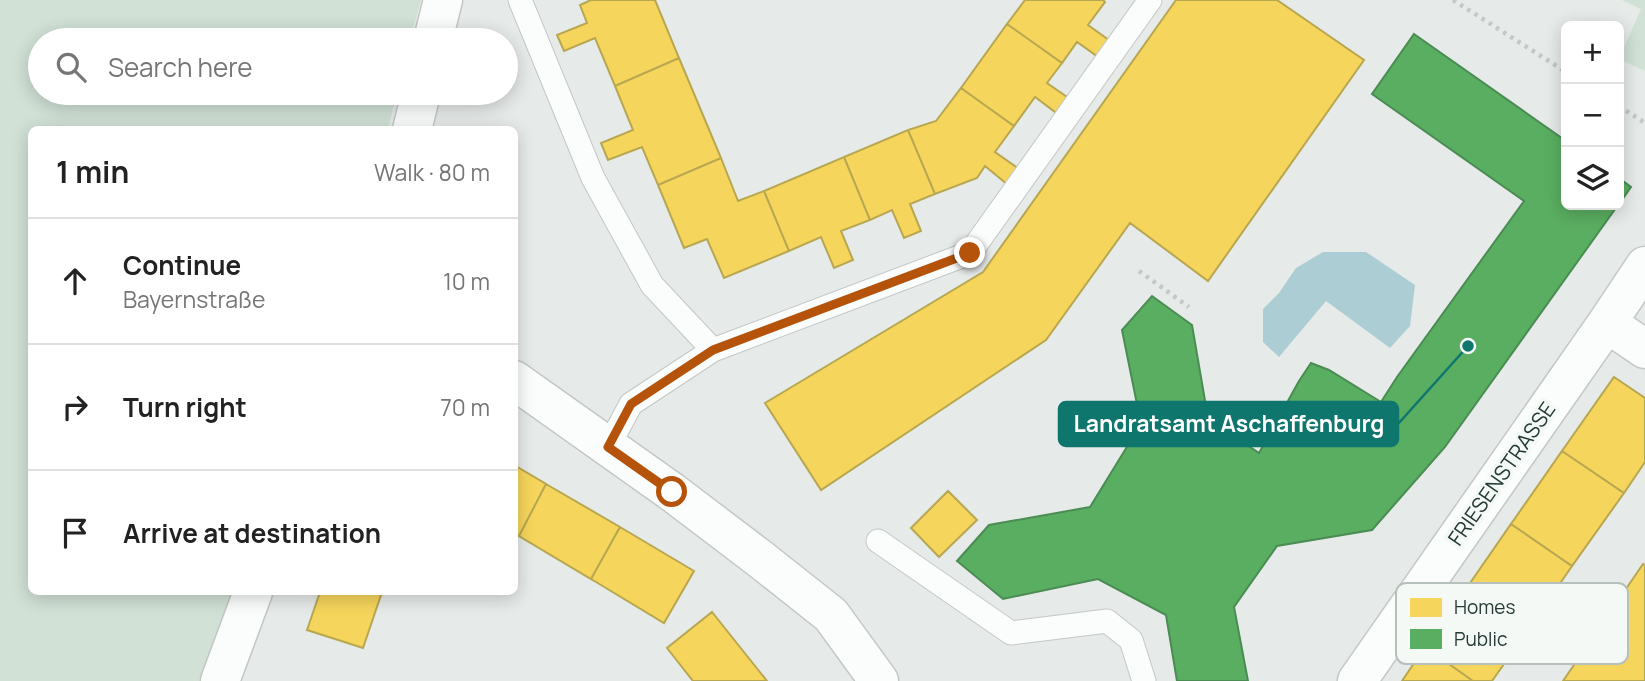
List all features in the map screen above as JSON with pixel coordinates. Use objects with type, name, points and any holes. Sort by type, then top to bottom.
[{"type":"street","points":[[436,28],[443,0]]},
{"type":"street","points":[[413,126],[418,105]]},
{"type":"street","name":"FRIESENSTRASSE","points":[[1425,583],[1645,266]]},
{"type":"street","points":[[1607,323],[1645,349]]},
{"type":"street","points":[[518,383],[760,558],[831,615],[879,681]]},
{"type":"street","points":[[220,681],[252,595]]},
{"type":"street","name":"FRIESENSTRASSE","points":[[1357,681],[1396,625]]},
{"type":"lane","points":[[520,0],[593,178],[619,226],[652,285],[713,350]]},
{"type":"lane","points":[[608,447],[631,404],[713,350],[970,253],[1150,0]]},
{"type":"lane","points":[[878,541],[1011,633],[1107,621],[1131,640],[1144,681]]},
{"type":"path","points":[[1453,0],[1561,69]]},
{"type":"path","points":[[1624,109],[1645,123]]},
{"type":"path","points":[[1139,271],[1189,307]]},
{"type":"green space","points":[[0,0],[421,0],[413,28],[28,28],[28,105],[394,105],[389,126],[28,126],[28,595],[233,595],[202,681],[0,681]]},
{"type":"green space","points":[[1622,0],[1645,0],[1645,71],[1624,61],[1624,48],[1641,9]]},
{"type":"water","points":[[1323,252],[1366,252],[1415,285],[1410,326],[1390,348],[1326,301],[1279,357],[1263,342],[1263,309],[1279,293],[1296,268]]},
{"type":"building: Homes","points":[[591,0],[655,0],[679,58],[615,86],[595,38],[564,51],[557,35],[587,23],[580,5]]},
{"type":"building: Homes","points":[[1025,0],[1103,0],[1105,2],[1088,25],[1113,43],[1101,59],[1077,42],[1062,63],[1007,24]]},
{"type":"building: Homes","points":[[1176,0],[1277,0],[1364,60],[1208,281],[1130,223],[1046,340],[821,490],[765,403],[983,272]]},
{"type":"building: Homes","points":[[1007,24],[1062,63],[1047,83],[1070,99],[1059,115],[1035,97],[1014,126],[961,88]]},
{"type":"building: Homes","points":[[679,58],[721,158],[658,185],[642,147],[608,160],[601,143],[633,130],[615,86]]},
{"type":"building: Homes","points":[[961,88],[1014,126],[995,152],[1019,169],[1008,185],[985,166],[977,178],[935,194],[908,130],[936,121]]},
{"type":"building: Homes","points":[[908,130],[935,194],[910,204],[921,231],[904,238],[892,210],[870,220],[844,157]]},
{"type":"building: Homes","points":[[844,157],[870,220],[841,231],[853,260],[834,268],[821,237],[789,251],[764,191]]},
{"type":"building: Homes","points":[[721,158],[738,201],[764,191],[789,251],[724,278],[707,239],[684,248],[658,185]]},
{"type":"building: Homes","points":[[1614,377],[1645,398],[1645,462],[1624,493],[1562,451]]},
{"type":"building: Homes","points":[[1562,451],[1624,493],[1572,566],[1511,524]]},
{"type":"building: Homes","points":[[518,467],[546,484],[518,535]]},
{"type":"building: Homes","points":[[546,484],[620,527],[591,579],[519,536]]},
{"type":"building: Homes","points":[[948,491],[977,520],[939,557],[911,528]]},
{"type":"building: Homes","points":[[1511,524],[1572,566],[1560,583],[1470,583]]},
{"type":"building: Homes","points":[[620,527],[694,571],[664,623],[591,579]]},
{"type":"building: Homes","points":[[1643,564],[1645,565],[1645,681],[1563,681],[1575,664],[1628,664],[1628,586]]},
{"type":"building: Homes","points":[[319,595],[381,595],[363,648],[307,630]]},
{"type":"building: Homes","points":[[712,612],[767,681],[693,681],[667,648]]},
{"type":"building: Homes","points":[[1414,664],[1449,664],[1473,681],[1402,681]]},
{"type":"building: Homes","points":[[1449,664],[1504,664],[1492,681],[1473,681]]},
{"type":"building: Public","points":[[1414,34],[1561,137],[1561,210],[1614,210],[1445,447],[1372,530],[1277,546],[1234,607],[1248,681],[1177,681],[1166,615],[1098,579],[1003,599],[957,561],[989,525],[1090,507],[1141,424],[1122,330],[1152,296],[1192,325],[1208,418],[1259,453],[1311,363],[1329,370],[1381,402],[1524,201],[1372,94]]},
{"type":"building: Public","points":[[1624,182],[1631,187],[1624,197]]},
{"type":"place","name":"Landratsamt Aschaffenburg","points":[[1468,346]]},
{"type":"route","points":[[672,492],[608,447],[631,404],[713,350],[970,253]]}]
